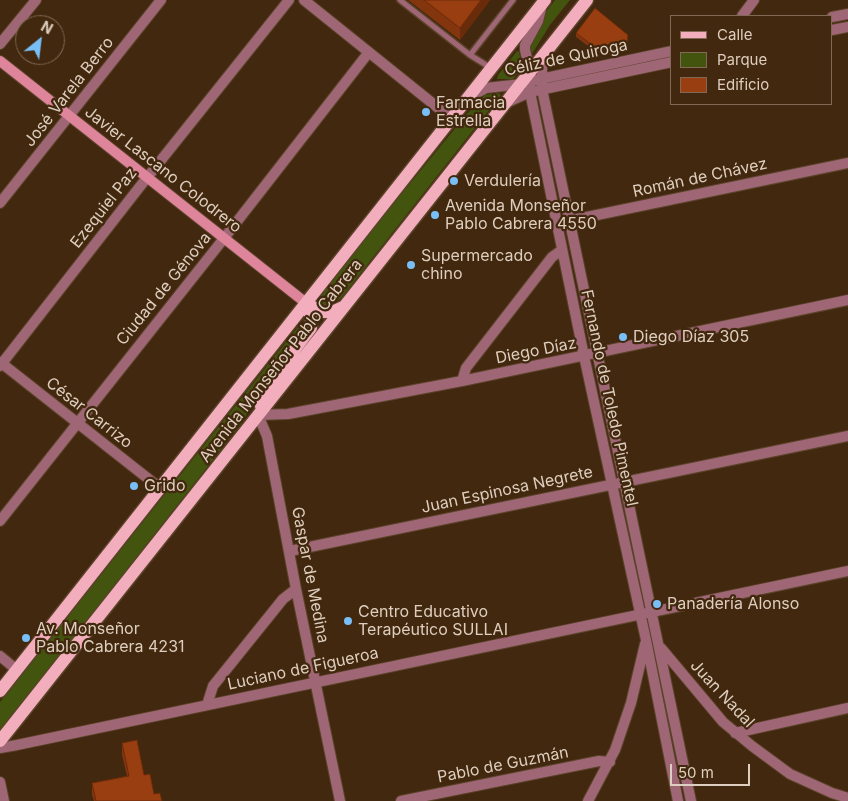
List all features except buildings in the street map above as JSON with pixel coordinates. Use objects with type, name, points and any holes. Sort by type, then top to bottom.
[{"type":"main road","name":"Avenida Monseñor Pablo Cabrera","points":[[0,741],[505,103],[532,83],[542,56],[587,0]]},
{"type":"main road","name":"Avenida Monseñor Pablo Cabrera","points":[[0,691],[544,2]]},
{"type":"main road","name":"Javier Lascano Colodrero","points":[[0,61],[306,303]]},
{"type":"main road","points":[[306,303],[315,309],[327,313],[336,311],[346,305]]},
{"type":"main road","points":[[258,415],[268,385],[311,328],[312,318],[306,303]]},
{"type":"street","points":[[0,44],[36,0]]},
{"type":"street","name":"José Varela Berro","points":[[0,203],[161,0]]},
{"type":"street","name":"Ezequiel Paz","points":[[1,364],[289,0]]},
{"type":"street","points":[[304,0],[452,119]]},
{"type":"street","points":[[743,15],[754,0]]},
{"type":"street","name":"Fernando de Toledo Pimentel","points":[[544,2],[538,21],[525,45],[562,250],[646,640],[678,801]]},
{"type":"street","points":[[833,17],[848,14]]},
{"type":"street","points":[[833,30],[848,27]]},
{"type":"street","name":"Céliz de Quiroga","points":[[532,83],[670,51]]},
{"type":"street","name":"Ciudad de Génova","points":[[0,521],[225,238],[369,52]]},
{"type":"street","name":"Céliz de Quiroga","points":[[468,98],[486,88],[670,62]]},
{"type":"street","name":"Fernando de Toledo Pimentel","points":[[532,83],[570,220],[691,801]]},
{"type":"street","name":"Román de Chávez","points":[[557,222],[848,163]]},
{"type":"street","points":[[462,381],[466,368],[552,256],[562,250]]},
{"type":"street","name":"Diego Díaz","points":[[258,415],[288,414],[462,381],[848,300]]},
{"type":"street","name":"César Carrizo","points":[[1,364],[160,488]]},
{"type":"street","name":"Gaspar de Medina","points":[[258,415],[267,436],[296,589],[340,801]]},
{"type":"street","name":"Juan Espinosa Negrete","points":[[290,551],[848,436]]},
{"type":"street","name":"Luciano de Figueroa","points":[[0,748],[848,571]]},
{"type":"street","points":[[206,706],[213,686],[283,598],[296,589]]},
{"type":"street","points":[[588,801],[610,762],[624,725],[646,640]]},
{"type":"street","name":"Juan Nadal","points":[[659,646],[709,707],[735,733],[790,774],[848,798]]},
{"type":"street","points":[[0,656],[17,670]]},
{"type":"street","points":[[735,733],[848,708]]},
{"type":"street","name":"Pablo de Guzmán","points":[[401,801],[599,761],[610,762]]},
{"type":"street","points":[[0,782],[4,801]]},
{"type":"lane","points":[[400,0],[470,55],[492,68]]},
{"type":"lane","points":[[470,55],[513,0]]},
{"type":"green space","points":[[555,0],[570,0],[550,25],[532,54],[530,41]]},
{"type":"green space","points":[[517,51],[519,52],[523,68],[513,79],[497,79],[498,75]]},
{"type":"green space","points":[[498,93],[501,95],[341,298],[332,304],[323,306],[317,304],[315,300],[317,297],[466,115],[485,95]]},
{"type":"green space","points":[[301,323],[301,334],[263,382],[244,420],[0,732],[0,702]]},
{"type":"place","name":"Farmacia Estrella","points":[[426,112]]},
{"type":"place","name":"Verdulería","points":[[454,181]]},
{"type":"place","name":"Avenida Monseñor Pablo Cabrera 4550","points":[[435,215]]},
{"type":"place","name":"Supermercado chino","points":[[411,265]]},
{"type":"place","name":"Diego Díaz 305","points":[[623,337]]},
{"type":"place","name":"Grido","points":[[134,486]]},
{"type":"place","name":"Panadería Alonso","points":[[657,604]]},
{"type":"place","name":"Centro Educativo Terapéutico SULLAI","points":[[348,621]]},
{"type":"place","name":"Av. Monseñor Pablo Cabrera 4231","points":[[26,638]]}]
